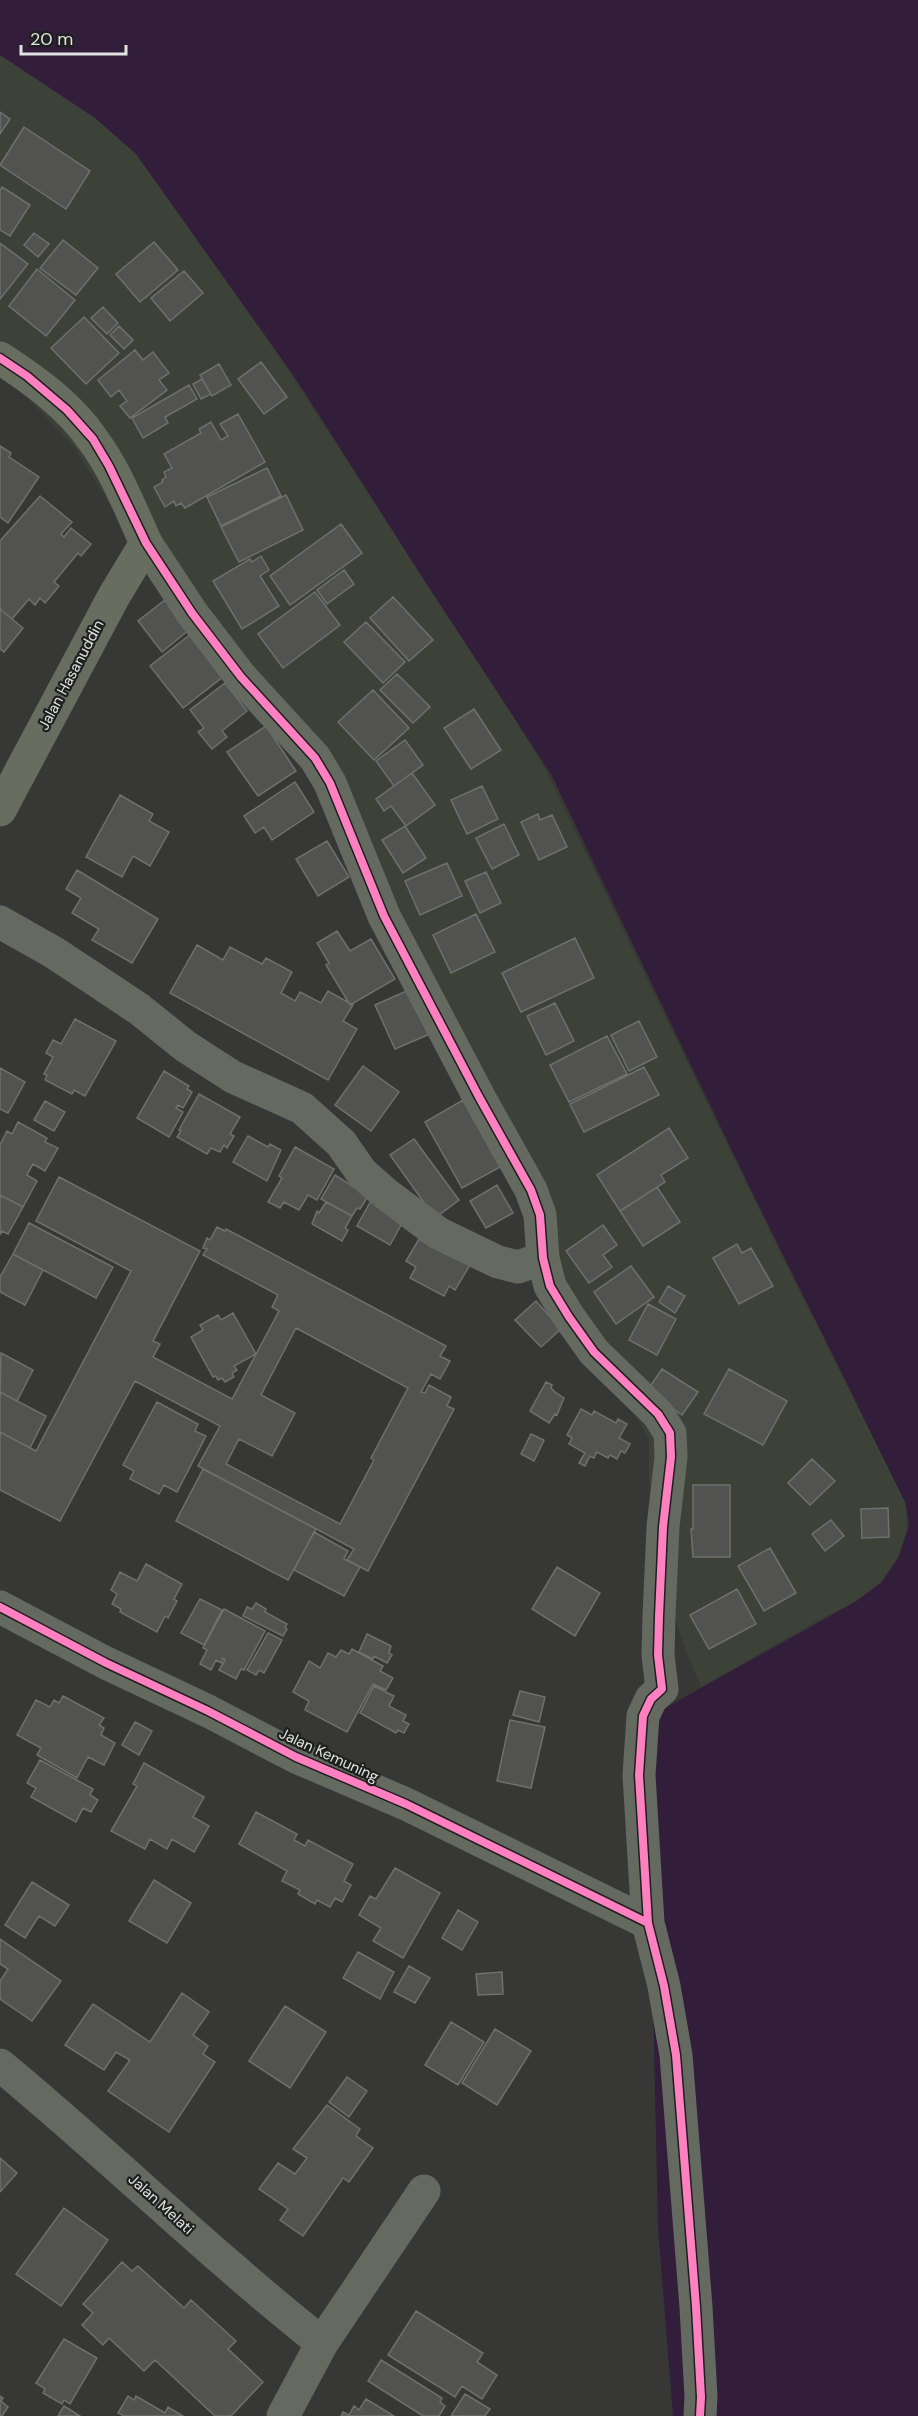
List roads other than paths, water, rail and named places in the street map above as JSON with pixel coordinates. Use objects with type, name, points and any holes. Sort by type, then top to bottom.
[{"type":"street","points":[[0,358],[27,376],[67,410],[93,439],[109,466],[146,543],[192,613],[241,677],[315,758],[330,783],[384,916],[479,1097],[531,1190],[540,1215],[543,1258],[550,1286],[594,1352],[658,1414],[670,1433],[671,1457],[663,1527],[658,1655],[662,1689],[651,1699],[643,1716],[639,1775],[648,1923],[664,1986],[676,2055],[696,2307],[700,2416]]},
{"type":"street","name":"Jalan Hasanuddin","points":[[0,810],[108,606],[146,543]]},
{"type":"street","points":[[0,922],[91,977],[139,1009],[185,1046],[233,1077],[302,1108],[341,1143],[362,1173],[438,1233],[498,1262],[518,1267],[543,1258]]},
{"type":"street","name":"Jalan Kemuning","points":[[0,1607],[106,1663],[208,1711],[296,1757],[406,1804],[648,1923]]},
{"type":"street","name":"Jalan Melati","points":[[0,2065],[73,2126],[275,2306],[322,2343]]},
{"type":"street","points":[[283,2416],[322,2343],[424,2191]]}]
